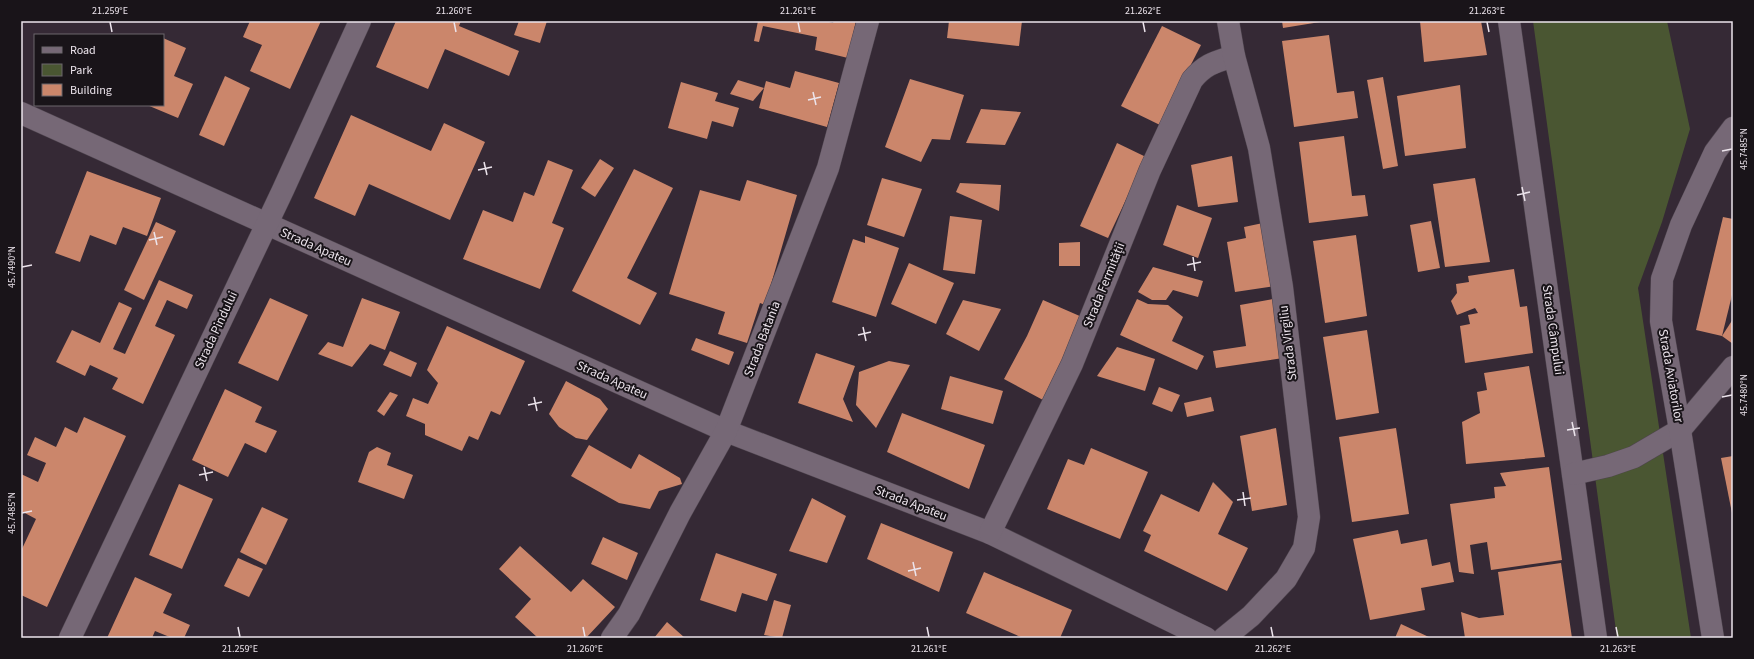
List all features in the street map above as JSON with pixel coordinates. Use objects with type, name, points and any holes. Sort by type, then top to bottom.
[{"type":"street","name":"Strada Pindului","points":[[70,638],[266,224],[360,21]]},
{"type":"street","name":"Strada Batania","points":[[612,638],[629,614],[680,513],[726,431],[828,168],[868,21]]},
{"type":"street","name":"Strada Virgiliu","points":[[1224,638],[1251,616],[1286,579],[1304,548],[1309,517],[1282,287],[1259,148],[1234,56],[1228,21]]},
{"type":"street","name":"Strada Câmpului","points":[[1509,21],[1596,638]]},
{"type":"street","name":"Strada Fermității","points":[[990,533],[1072,364],[1150,170],[1192,80],[1200,70],[1210,64],[1234,56]]},
{"type":"street","name":"Strada Apateu","points":[[21,113],[726,431],[990,533],[1206,638]]},
{"type":"street","name":"Strada Aviatorilor","points":[[1713,638],[1661,321],[1662,279],[1684,219],[1715,152],[1733,128]]},
{"type":"street","points":[[1573,474],[1634,458],[1680,430],[1733,367]]},
{"type":"green space","points":[[1533,21],[1667,21],[1690,129],[1662,222],[1638,288],[1691,638],[1617,638]]},
{"type":"building","points":[[250,21],[321,21],[290,89],[250,71],[262,45],[243,37]]},
{"type":"building","points":[[396,21],[461,21],[459,26],[519,51],[509,76],[445,49],[428,89],[376,67]]},
{"type":"building","points":[[519,21],[547,21],[540,43],[514,35]]},
{"type":"building","points":[[758,21],[825,21],[833,23],[834,21],[856,21],[848,58],[815,50],[817,37],[763,26],[759,42],[754,41]]},
{"type":"building","points":[[949,21],[1022,21],[1019,46],[947,38]]},
{"type":"building","points":[[1282,21],[1320,21],[1320,22],[1283,28]]},
{"type":"building","points":[[1420,21],[1481,21],[1487,55],[1424,62]]},
{"type":"building","points":[[1162,26],[1201,45],[1160,125],[1121,106]]},
{"type":"building","points":[[1329,35],[1337,93],[1354,91],[1358,118],[1294,127],[1282,41]]},
{"type":"building","points":[[164,38],[186,48],[174,76],[193,84],[178,118],[149,106],[164,106]]},
{"type":"building","points":[[795,71],[839,83],[827,127],[759,108],[766,81],[790,88]]},
{"type":"building","points":[[225,76],[250,88],[224,146],[199,135]]},
{"type":"building","points":[[1383,77],[1398,166],[1383,169],[1367,80]]},
{"type":"building","points":[[910,79],[964,95],[950,140],[932,139],[921,162],[885,147]]},
{"type":"building","points":[[738,80],[764,88],[753,101],[730,94]]},
{"type":"building","points":[[681,82],[718,93],[715,101],[739,108],[733,127],[712,121],[707,139],[668,128]]},
{"type":"building","points":[[1460,85],[1466,148],[1405,156],[1397,96]]},
{"type":"building","points":[[981,109],[1021,112],[1005,145],[966,143]]},
{"type":"building","points":[[351,115],[431,151],[444,123],[485,142],[450,220],[369,184],[355,216],[314,198]]},
{"type":"building","points":[[1344,136],[1352,196],[1365,195],[1368,216],[1309,223],[1299,142]]},
{"type":"building","points":[[1117,143],[1146,157],[1108,238],[1080,226]]},
{"type":"building","points":[[1232,156],[1238,202],[1198,207],[1191,165]]},
{"type":"building","points":[[600,159],[614,168],[595,197],[581,188]]},
{"type":"building","points":[[548,160],[573,170],[552,223],[564,228],[540,289],[463,259],[483,210],[513,222],[524,192],[534,196]]},
{"type":"building","points":[[634,169],[673,188],[627,278],[657,293],[640,325],[572,291]]},
{"type":"building","points":[[87,171],[161,198],[147,236],[123,227],[116,245],[90,235],[80,262],[55,253]]},
{"type":"building","points":[[882,178],[922,189],[904,237],[867,225]]},
{"type":"building","points":[[1475,178],[1490,262],[1445,267],[1433,184]]},
{"type":"building","points":[[747,180],[797,195],[765,305],[760,303],[747,343],[718,334],[725,312],[669,294],[700,190],[740,201]]},
{"type":"building","points":[[960,183],[1001,185],[999,211],[956,192]]},
{"type":"building","points":[[1177,205],[1212,218],[1198,258],[1163,245]]},
{"type":"building","points":[[950,216],[982,220],[975,274],[943,270]]},
{"type":"building","points":[[1723,217],[1733,219],[1733,291],[1722,336],[1696,330]]},
{"type":"building","points":[[1431,221],[1440,268],[1418,272],[1410,225]]},
{"type":"building","points":[[156,222],[176,231],[144,300],[124,290]]},
{"type":"building","points":[[1263,223],[1275,286],[1235,292],[1227,242],[1246,238],[1244,227]]},
{"type":"building","points":[[1356,235],[1367,316],[1325,323],[1313,241]]},
{"type":"building","points":[[865,236],[899,248],[876,317],[832,302],[853,239],[865,243]]},
{"type":"building","points":[[1080,242],[1080,266],[1059,266],[1059,243]]},
{"type":"building","points":[[909,263],[954,283],[936,324],[891,304]]},
{"type":"building","points":[[1153,267],[1203,281],[1198,297],[1173,290],[1166,300],[1152,300],[1138,292]]},
{"type":"building","points":[[1514,269],[1520,307],[1527,306],[1533,353],[1465,363],[1460,326],[1470,324],[1468,315],[1478,313],[1475,308],[1457,315],[1451,301],[1457,293],[1456,284],[1469,282],[1468,276]]},
{"type":"building","points":[[159,280],[193,295],[187,309],[167,300],[155,326],[175,335],[143,404],[112,389],[118,378],[90,365],[85,376],[56,362],[72,330],[100,343],[119,302],[132,308],[113,349],[125,354]]},
{"type":"building","points":[[270,298],[308,315],[278,381],[238,363]]},
{"type":"building","points":[[362,298],[400,312],[385,350],[370,344],[352,367],[318,354],[328,342],[343,347]]},
{"type":"building","points":[[1137,299],[1148,304],[1168,305],[1183,317],[1172,341],[1204,356],[1197,370],[1120,335]]},
{"type":"building","points":[[1273,299],[1283,358],[1216,368],[1213,351],[1246,346],[1240,305]]},
{"type":"building","points":[[963,300],[1001,309],[979,351],[946,334]]},
{"type":"building","points":[[1043,300],[1082,317],[1043,400],[1004,379],[1027,336]]},
{"type":"building","points":[[1733,319],[1733,344],[1722,336]]},
{"type":"building","points":[[447,326],[525,361],[500,415],[491,411],[478,440],[469,436],[462,451],[425,435],[425,424],[406,416],[413,398],[428,404],[438,383],[427,370]]},
{"type":"building","points":[[1367,330],[1379,413],[1336,420],[1323,337]]},
{"type":"building","points":[[696,338],[734,352],[729,365],[691,350]]},
{"type":"building","points":[[1117,347],[1155,359],[1145,391],[1097,376]]},
{"type":"building","points":[[390,351],[417,363],[411,377],[383,365]]},
{"type":"building","points":[[816,353],[855,366],[843,399],[853,422],[798,403]]},
{"type":"building","points":[[889,361],[910,365],[876,428],[856,405],[859,372]]},
{"type":"building","points":[[1529,366],[1545,457],[1466,464],[1462,422],[1480,413],[1477,392],[1487,390],[1484,373]]},
{"type":"building","points":[[950,376],[1003,391],[993,424],[941,409]]},
{"type":"building","points":[[566,381],[600,399],[608,409],[587,440],[576,438],[559,427],[549,414]]},
{"type":"building","points":[[1159,387],[1180,395],[1172,412],[1152,404]]},
{"type":"building","points":[[225,389],[262,407],[255,422],[277,431],[266,453],[245,443],[228,477],[192,460]]},
{"type":"building","points":[[390,392],[398,395],[384,416],[377,411]]},
{"type":"building","points":[[1211,397],[1214,411],[1187,417],[1184,403]]},
{"type":"building","points":[[902,413],[985,445],[969,489],[887,452]]},
{"type":"building","points":[[84,417],[126,436],[47,607],[21,595],[21,551],[36,519],[21,511],[21,474],[38,482],[46,463],[27,455],[35,437],[56,447],[65,427],[77,433]]},
{"type":"building","points":[[1276,428],[1287,505],[1252,511],[1240,436]]},
{"type":"building","points":[[1396,428],[1409,514],[1352,522],[1339,437]]},
{"type":"building","points":[[589,445],[631,469],[639,454],[680,478],[682,484],[659,491],[650,509],[619,503],[571,476]]},
{"type":"building","points":[[377,447],[391,453],[387,465],[413,475],[404,499],[358,482],[369,452]]},
{"type":"building","points":[[1091,448],[1148,472],[1120,539],[1047,509],[1068,459],[1084,465]]},
{"type":"building","points":[[1733,456],[1733,513],[1732,513],[1721,458]]},
{"type":"building","points":[[1549,467],[1562,560],[1491,570],[1487,542],[1470,545],[1474,574],[1459,572],[1450,504],[1495,498],[1494,487],[1506,486],[1500,473]]},
{"type":"building","points":[[1213,482],[1233,502],[1218,534],[1248,548],[1227,591],[1144,551],[1151,535],[1143,531],[1161,494],[1199,512]]},
{"type":"building","points":[[179,484],[213,499],[182,569],[149,555]]},
{"type":"building","points":[[812,498],[846,516],[827,563],[789,551]]},
{"type":"building","points":[[262,507],[288,519],[266,565],[240,552]]},
{"type":"building","points":[[881,523],[953,552],[939,592],[867,559]]},
{"type":"building","points":[[1398,530],[1401,544],[1427,539],[1432,566],[1450,562],[1454,582],[1421,588],[1425,610],[1370,620],[1353,539]]},
{"type":"building","points":[[603,537],[638,553],[627,580],[591,564]]},
{"type":"building","points":[[520,546],[571,592],[583,579],[615,607],[586,638],[538,638],[515,617],[531,599],[499,569]]},
{"type":"building","points":[[716,553],[777,574],[767,601],[742,593],[736,612],[700,600]]},
{"type":"building","points":[[238,558],[263,569],[249,597],[224,586]]},
{"type":"building","points":[[1561,563],[1572,638],[1465,638],[1461,612],[1479,618],[1504,615],[1498,572]]},
{"type":"building","points":[[984,572],[1072,610],[1060,638],[1023,638],[966,613]]},
{"type":"building","points":[[135,577],[172,594],[163,613],[190,625],[184,638],[172,638],[155,631],[152,638],[107,638]]},
{"type":"building","points":[[774,600],[791,605],[782,638],[764,635]]},
{"type":"building","points":[[667,622],[685,638],[654,638]]},
{"type":"building","points":[[1401,624],[1431,638],[1395,638]]}]
